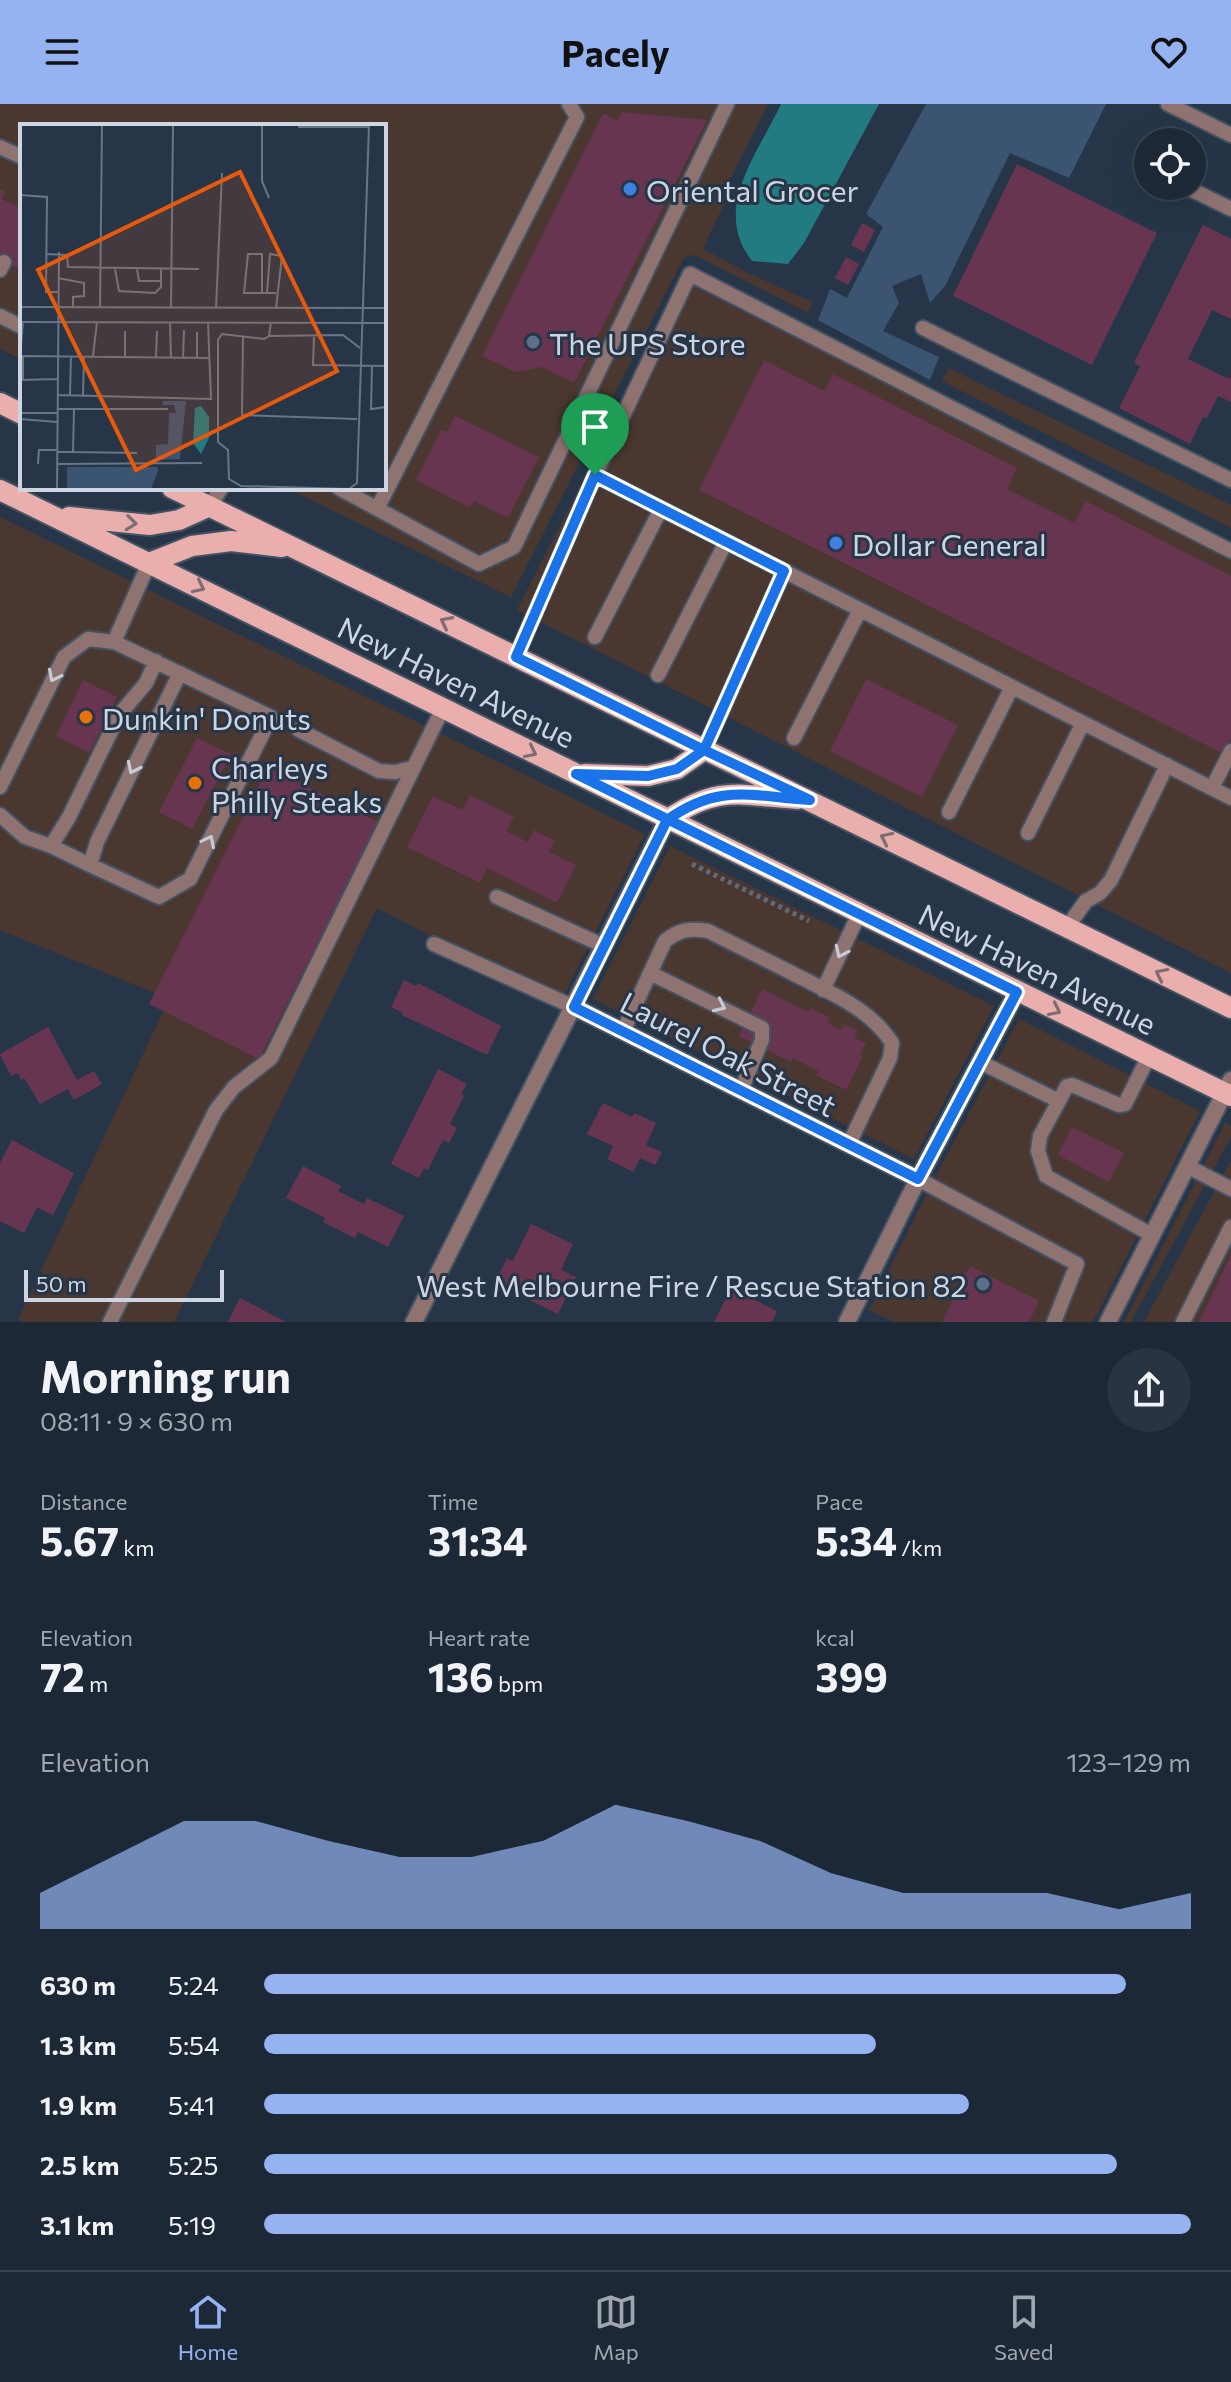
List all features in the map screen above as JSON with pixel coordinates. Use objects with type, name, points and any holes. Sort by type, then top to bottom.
[{"type":"main road","points":[[0,403],[20,413]]},
{"type":"main road","name":"New Haven Avenue","points":[[0,490],[1017,992],[1149,1056],[1229,1090]]},
{"type":"main road","name":"New Haven Avenue","points":[[176,490],[1231,1008]]},
{"type":"main road","points":[[53,516],[150,525],[179,520],[210,506]]},
{"type":"main road","points":[[149,563],[192,546],[231,541],[302,550]]},
{"type":"main road","points":[[576,774],[648,776],[677,769],[704,750]]},
{"type":"main road","points":[[667,820],[691,803],[722,793],[810,800]]},
{"type":"street","points":[[574,1007],[667,820]]},
{"type":"street","points":[[847,1322],[1017,992]]},
{"type":"street","name":"Laurel Oak Street","points":[[414,1322],[574,1007],[918,1179]]},
{"type":"street","points":[[1108,1322],[1229,1090]]},
{"type":"lane","points":[[378,507],[577,117],[569,104]]},
{"type":"lane","points":[[343,490],[479,564],[514,547],[727,104]]},
{"type":"lane","points":[[1168,104],[1231,135]]},
{"type":"lane","points":[[0,147],[20,156]]},
{"type":"lane","points":[[1206,197],[1231,209]]},
{"type":"lane","points":[[516,657],[595,475],[690,274],[1231,551]]},
{"type":"lane","points":[[0,316],[20,326]]},
{"type":"lane","points":[[923,328],[1231,480]]},
{"type":"lane","points":[[595,475],[1231,798]]},
{"type":"lane","points":[[210,506],[220,490]]},
{"type":"lane","points":[[595,637],[661,509]]},
{"type":"lane","points":[[658,675],[726,542]]},
{"type":"lane","points":[[114,642],[149,563]]},
{"type":"lane","points":[[704,750],[784,571]]},
{"type":"lane","points":[[794,738],[860,610]]},
{"type":"lane","points":[[0,787],[64,657],[88,639],[114,642],[271,717],[190,879],[159,897],[51,846],[25,837],[0,815]]},
{"type":"lane","points":[[51,846],[69,817],[119,715],[139,694],[156,661]]},
{"type":"lane","points":[[90,865],[97,842],[180,673]]},
{"type":"lane","points":[[949,812],[1012,687]]},
{"type":"lane","points":[[110,1322],[216,1110],[234,1087],[271,1058],[443,708]]},
{"type":"lane","points":[[1028,833],[1083,723]]},
{"type":"lane","points":[[299,730],[379,771],[395,772],[412,768]]},
{"type":"lane","points":[[1212,788],[1231,751]]},
{"type":"lane","points":[[1067,927],[1086,901],[1100,893],[1111,880],[1167,765]]},
{"type":"lane","points":[[497,897],[604,946]]},
{"type":"lane","points":[[823,990],[859,914]]},
{"type":"lane","points":[[623,1031],[665,941],[676,932],[691,928],[708,931],[823,990],[866,1014],[883,1028],[892,1043],[884,1073],[849,1144]]},
{"type":"lane","points":[[434,944],[574,1007]]},
{"type":"lane","points":[[650,973],[762,1028],[758,1053],[741,1090]]},
{"type":"lane","points":[[1149,1056],[1125,1104],[1119,1105],[1072,1085],[1067,1086],[1040,1136],[1038,1151],[1046,1176],[1152,1235]]},
{"type":"lane","points":[[980,1062],[1059,1101]]},
{"type":"lane","points":[[1187,1166],[1231,1189]]},
{"type":"lane","points":[[918,1179],[1077,1264],[1054,1322]]},
{"type":"lane","points":[[1183,1322],[1231,1227]]},
{"type":"path","points":[[692,864],[809,921]]},
{"type":"shaded area","points":[[0,104],[768,104],[728,183],[724,204],[703,249],[812,302],[808,313],[697,256],[690,255],[683,259],[511,597],[290,490],[386,490],[386,124],[20,124],[20,359],[0,349]]},
{"type":"shaded area","points":[[781,104],[879,104],[804,243],[788,264],[752,261],[741,241],[736,221],[742,181]]},
{"type":"shaded area","points":[[926,104],[1106,104],[1069,178],[1010,153],[945,286],[930,303],[921,274],[892,286],[899,303],[883,331],[939,357],[930,380],[818,320],[830,289],[847,298],[883,227],[866,214]]},
{"type":"shaded area","points":[[691,268],[1231,543],[1231,973],[517,610]]},
{"type":"shaded area","points":[[948,368],[1231,505],[1231,528],[942,381]]},
{"type":"shaded area","points":[[0,517],[645,834],[560,1003],[377,908],[174,1322],[23,1322],[18,1319],[169,999],[0,930]]},
{"type":"shaded area","points":[[670,846],[994,1006],[914,1159],[593,999]]},
{"type":"shaded area","points":[[1019,1019],[1200,1111],[1093,1322],[894,1322],[869,1310]]},
{"type":"shaded area","points":[[1225,1123],[1231,1126],[1231,1137],[1131,1322],[1124,1322]]},
{"type":"shaded area","points":[[1231,1160],[1231,1322],[1144,1322]]},
{"type":"building","points":[[622,112],[707,120],[574,383],[542,367],[515,372],[482,356],[603,113],[617,120]]},
{"type":"building","points":[[1017,164],[1157,233],[1092,365],[953,296]]},
{"type":"building","points":[[0,189],[5,192],[2,199],[20,208],[20,269],[0,260]]},
{"type":"building","points":[[862,223],[875,230],[864,252],[851,245]]},
{"type":"building","points":[[1203,225],[1231,239],[1231,319],[1212,310],[1188,359],[1231,378],[1231,402],[1218,396],[1190,444],[1119,408],[1140,366],[1134,363]]},
{"type":"building","points":[[846,257],[859,264],[848,285],[835,278]]},
{"type":"building","points":[[764,360],[824,391],[833,374],[1017,468],[1007,489],[1074,523],[1086,501],[1231,576],[1231,739],[1224,754],[699,490]]},
{"type":"building","points":[[455,416],[539,457],[508,518],[474,501],[470,508],[416,480],[441,430],[447,432]]},
{"type":"building","points":[[866,679],[958,725],[922,797],[830,751]]},
{"type":"building","name":"Dunkin' Donuts","points":[[83,680],[117,697],[89,753],[56,736]]},
{"type":"building","name":"Charleys Philly Steaks","points":[[197,738],[231,754],[192,829],[159,812]]},
{"type":"building","points":[[268,767],[378,822],[259,1059],[149,1004]]},
{"type":"building","points":[[470,795],[514,817],[506,831],[528,842],[534,830],[555,841],[549,852],[576,865],[557,903],[487,868],[480,883],[407,847],[433,796],[462,810]]},
{"type":"building","points":[[404,980],[416,986],[418,983],[501,1026],[487,1055],[391,1007]]},
{"type":"building","points":[[762,989],[808,1012],[810,1008],[830,1018],[827,1023],[841,1030],[844,1024],[858,1031],[854,1038],[866,1043],[846,1090],[816,1075],[818,1071],[793,1058],[791,1062],[739,1036]]},
{"type":"building","points":[[48,1027],[77,1080],[94,1071],[102,1084],[74,1100],[68,1089],[40,1104],[24,1078],[21,1080],[18,1073],[11,1076],[0,1054]]},
{"type":"building","points":[[438,1069],[467,1084],[450,1124],[457,1128],[449,1143],[443,1140],[428,1170],[424,1168],[419,1178],[391,1164]]},
{"type":"building","points":[[603,1103],[632,1117],[634,1113],[656,1123],[646,1145],[662,1152],[655,1165],[640,1158],[633,1172],[607,1159],[613,1146],[587,1134]]},
{"type":"building","points":[[1072,1127],[1124,1153],[1109,1182],[1058,1155]]},
{"type":"building","points":[[12,1140],[74,1173],[53,1215],[37,1207],[24,1233],[0,1221],[0,1163]]},
{"type":"building","points":[[303,1166],[341,1186],[338,1191],[364,1204],[367,1198],[404,1216],[388,1247],[358,1232],[355,1238],[286,1198]]},
{"type":"building","points":[[531,1224],[573,1244],[561,1270],[576,1277],[558,1314],[495,1283],[507,1258],[513,1261]]},
{"type":"building","points":[[1231,1255],[1231,1322],[1199,1322]]},
{"type":"building","name":"West Melbourne Fire / Rescue Station 82","points":[[970,1266],[1039,1301],[1029,1322],[942,1322]]},
{"type":"building","points":[[731,1288],[777,1311],[772,1322],[714,1322]]},
{"type":"building","points":[[240,1298],[286,1322],[228,1322]]},
{"type":"place","name":"Oriental Grocer","points":[[630,189]]},
{"type":"place","name":"The UPS Store","points":[[533,342]]},
{"type":"place","name":"Dollar General","points":[[836,543]]},
{"type":"place","name":"Dunkin' Donuts","points":[[86,717]]},
{"type":"place","name":"Charleys Philly Steaks","points":[[195,783]]},
{"type":"place","name":"West Melbourne Fire / Rescue Station 82","points":[[983,1284]]},
{"type":"route","points":[[595,475],[516,657],[704,750],[677,769],[648,776],[576,774],[667,820],[1017,992],[918,1179],[574,1007],[667,820],[691,803],[722,793],[810,800],[704,750],[784,571],[595,475]]}]
